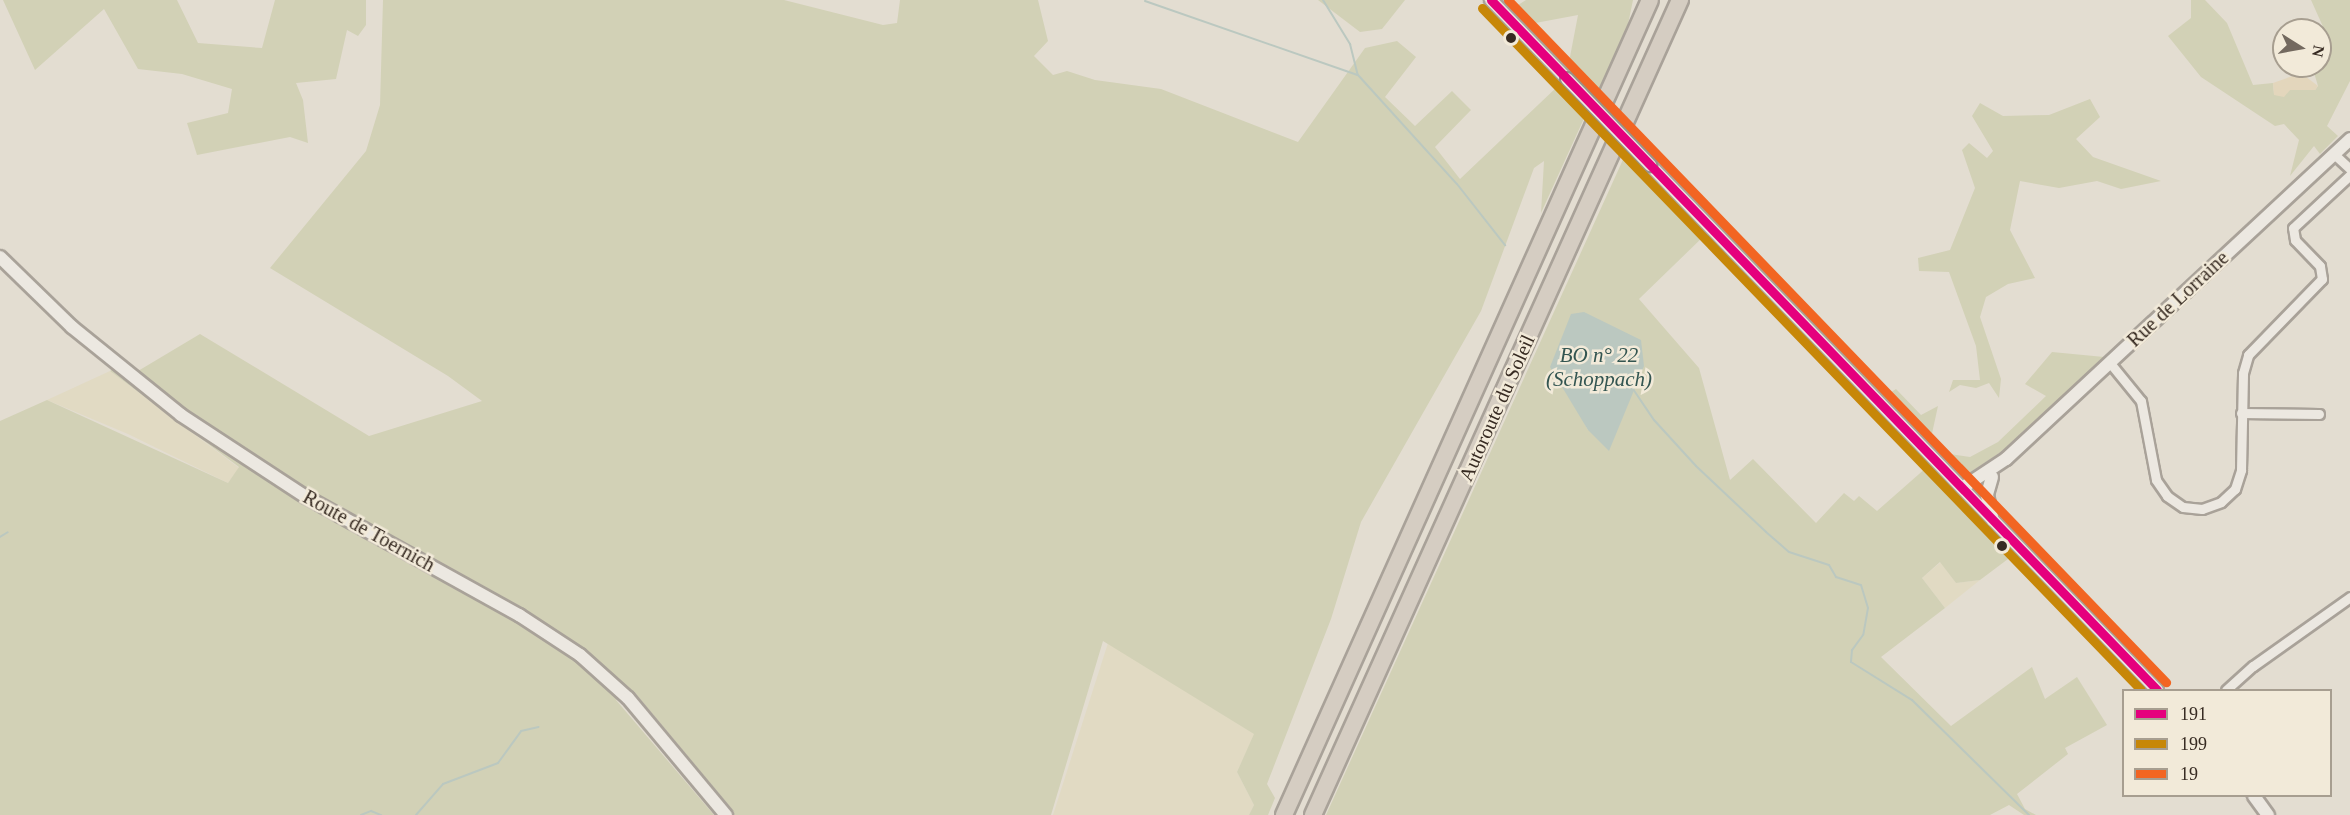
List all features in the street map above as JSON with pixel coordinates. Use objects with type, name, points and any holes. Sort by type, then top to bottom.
[{"type":"highway","name":"Autoroute du Soleil","points":[[1284,815],[1650,0]]},
{"type":"highway","name":"Autoroute du Soleil","points":[[1313,815],[1680,0]]},
{"type":"main road","points":[[1491,0],[2156,689]]},
{"type":"main road","name":"Rue de Lorraine","points":[[1965,491],[2006,459],[2350,139]]},
{"type":"main road","name":"Route de Toernich","points":[[0,257],[72,327],[181,415],[306,497],[519,615],[580,655],[628,698],[726,815]]},
{"type":"main road","name":"Rue de Lorraine","points":[[1965,491],[1992,477],[2006,459]]},
{"type":"main road","points":[[1992,477],[1987,495],[1993,520]]},
{"type":"main road","points":[[2255,797],[2268,815]]},
{"type":"street","points":[[2334,154],[2350,169]]},
{"type":"street","points":[[2110,363],[2140,401],[2156,480],[2167,496],[2183,507],[2202,509],[2221,502],[2235,489],[2241,470],[2241,414],[2248,355],[2322,279],[2320,266],[2295,240],[2293,228],[2350,175]]},
{"type":"street","points":[[2241,414],[2319,414]]},
{"type":"street","points":[[2227,689],[2253,666],[2350,597]]},
{"type":"shaded area","points":[[110,371],[239,468],[228,483],[128,434],[47,400]]},
{"type":"shaded area","points":[[1941,562],[1956,583],[1980,580],[1945,608],[1922,578]]},
{"type":"shaded area","points":[[1108,643],[1255,734],[1237,772],[1254,805],[1249,815],[1053,815]]},
{"type":"green space","points":[[3,0],[177,0],[198,43],[262,48],[275,0],[366,0],[366,25],[358,36],[347,30],[336,79],[296,83],[303,100],[308,143],[290,137],[197,155],[187,123],[228,113],[232,89],[182,74],[138,69],[104,9],[35,70]]},
{"type":"green space","points":[[383,0],[784,0],[883,25],[897,23],[900,0],[1038,0],[1048,41],[1034,56],[1053,75],[1067,71],[1095,80],[1161,89],[1298,142],[1365,48],[1397,41],[1416,57],[1385,97],[1415,126],[1452,91],[1471,110],[1435,147],[1460,179],[1558,86],[1586,114],[1541,213],[1544,161],[1534,168],[1481,311],[1361,522],[1331,619],[1267,784],[1275,798],[1268,815],[1249,815],[1254,805],[1237,772],[1254,734],[1103,641],[1051,815],[732,815],[734,812],[635,693],[616,700],[714,815],[0,815],[0,421],[47,400],[228,483],[239,467],[110,371],[118,365],[126,372],[138,371],[200,334],[369,436],[482,401],[448,376],[270,268],[366,151],[380,105]]},
{"type":"green space","points":[[1318,0],[1405,0],[1382,29],[1360,32]]},
{"type":"green space","points":[[1526,0],[1633,0],[1625,39],[1597,95],[1569,62],[1578,15],[1530,24],[1510,10]]},
{"type":"green space","points":[[2191,0],[2205,0],[2227,23],[2253,85],[2273,83],[2274,94],[2290,90],[2315,90],[2318,86],[2316,78],[2332,78],[2332,18],[2319,18],[2311,0],[2350,0],[2350,81],[2327,126],[2338,136],[2320,154],[2314,146],[2290,176],[2299,140],[2284,124],[2275,126],[2201,77],[2168,36],[2191,18]]},
{"type":"green space","points":[[2090,99],[2100,117],[2076,139],[2093,157],[2161,181],[2121,189],[2097,181],[2059,188],[2020,181],[2010,230],[2035,278],[2008,284],[1986,297],[1980,317],[2001,379],[1999,398],[1989,383],[1976,388],[1960,385],[1949,392],[1953,380],[1980,380],[1976,346],[1949,272],[1919,271],[1918,258],[1950,250],[1975,188],[1962,150],[1969,143],[1987,158],[1993,151],[1972,116],[1980,103],[2003,116],[2049,115]]},
{"type":"green space","points":[[1626,153],[1706,234],[1639,299],[1699,368],[1730,480],[1753,459],[1816,523],[1844,493],[1854,501],[1859,496],[1877,511],[1927,467],[2012,556],[1980,580],[1956,583],[1940,562],[1922,578],[1945,608],[1881,657],[1951,726],[2032,667],[2045,699],[2077,677],[2107,725],[2065,748],[2068,754],[2017,794],[2025,809],[2036,815],[2024,815],[2009,805],[1990,815],[1326,815]],"holes":[[[1571,314],[1588,430],[1572,398]]]},
{"type":"green space","points":[[2052,352],[2104,357],[2004,450],[1966,475],[1947,466],[1882,398],[1896,389],[1921,415],[1938,406],[1931,438],[1943,453],[1970,457],[1998,442],[2046,396],[2025,384]]},
{"type":"sand","points":[[2287,78],[2308,78],[2318,86],[2315,90],[2290,90],[2284,97],[2274,95],[2273,83]]},
{"type":"water","name":"BO n° 22 (Schoppach)","points":[[1584,312],[1641,340],[1644,366],[1609,451],[1588,430],[1550,367],[1571,314]]},
{"type":"waterway","points":[[1323,0],[1350,44],[1358,75],[1457,184],[1505,245]]},
{"type":"waterway","points":[[1145,1],[1358,75]]},
{"type":"waterway","points":[[1633,389],[1654,420],[1696,466],[1789,552],[1829,565],[1836,577],[1861,585],[1868,608],[1863,635],[1852,650],[1851,662],[1912,700],[2029,815]]},
{"type":"waterway","points":[[0,537],[8,532]]},
{"type":"waterway","points":[[416,815],[443,784],[498,763],[521,731],[539,727]]},
{"type":"waterway","points":[[361,815],[371,811],[381,815]]},
{"type":"transit line","name":"191","points":[[1491,0],[2156,689]]},
{"type":"transit line","name":"19","points":[[1508,0],[2166,682]]},
{"type":"transit line","name":"199","points":[[1482,8],[2140,689]]}]
